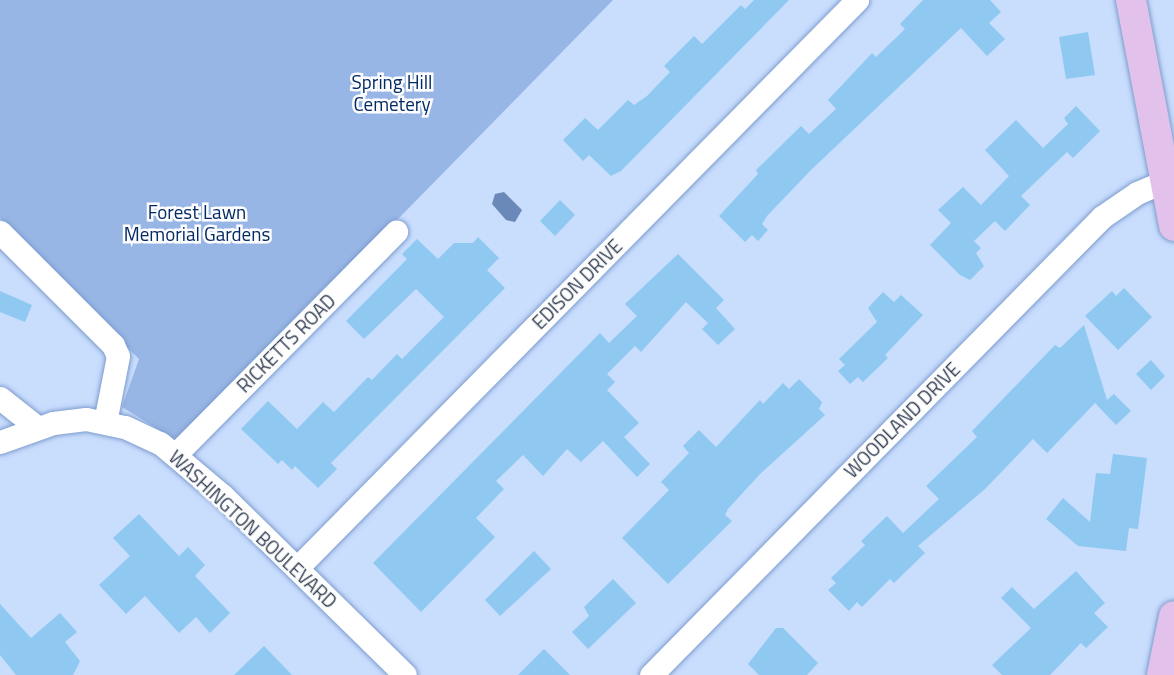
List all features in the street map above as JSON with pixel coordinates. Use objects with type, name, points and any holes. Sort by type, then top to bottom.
[{"type":"main road","points":[[1132,0],[1174,226]]},
{"type":"main road","points":[[1161,675],[1174,616]]},
{"type":"street","name":"EDISON DRIVE","points":[[297,568],[857,0]]},
{"type":"street","name":"WOODLAND DRIVE","points":[[651,675],[1102,218],[1137,193],[1165,181]]},
{"type":"street","points":[[0,232],[113,345],[118,356],[105,422]]},
{"type":"street","name":"RICKETTS ROAD","points":[[176,454],[396,232]]},
{"type":"street","points":[[0,398],[38,428]]},
{"type":"street","name":"WASHINGTON BOULEVARD","points":[[0,442],[70,420],[105,422],[142,433],[176,454],[405,675]]},
{"type":"green space","name":"Forest Lawn Memorial Gardens","points":[[0,0],[613,0],[179,442],[122,407],[139,359],[0,218]]},
{"type":"shaded area","points":[[504,192],[522,210],[515,222],[506,220],[492,204],[495,194]]},
{"type":"building","points":[[754,0],[789,0],[621,171],[611,176],[589,155],[583,161],[563,140],[585,118],[598,130],[628,100],[634,105],[647,96],[670,72],[664,66],[694,36],[702,44],[741,5],[745,9]]},
{"type":"building","points":[[923,0],[990,0],[1001,12],[989,23],[1005,39],[987,56],[961,28],[811,170],[767,216],[762,224],[768,230],[758,241],[752,235],[745,242],[719,216],[758,174],[756,170],[801,126],[809,134],[836,109],[828,100],[872,53],[876,57],[905,29],[900,24]]},
{"type":"building","points":[[1088,32],[1095,75],[1066,79],[1059,37]]},
{"type":"building","points":[[1076,106],[1100,131],[1073,158],[1067,152],[1021,196],[1030,205],[1005,231],[995,221],[974,241],[981,248],[976,253],[984,266],[970,280],[960,275],[930,245],[951,223],[938,210],[963,187],[981,205],[1009,176],[985,150],[1016,120],[1043,148],[1068,124],[1064,118]]},
{"type":"building","points":[[560,200],[575,215],[555,236],[540,221]]},
{"type":"building","points":[[478,237],[499,258],[487,270],[505,288],[331,463],[337,469],[318,488],[295,466],[292,470],[282,460],[278,464],[241,429],[268,401],[297,429],[323,402],[334,412],[368,377],[372,380],[397,354],[402,359],[444,317],[416,289],[364,339],[346,321],[407,259],[402,254],[417,239],[438,259],[454,243],[473,243]]},
{"type":"building","points":[[678,254],[724,300],[716,308],[735,329],[718,345],[702,329],[708,323],[686,302],[641,352],[635,346],[607,374],[615,382],[607,390],[639,423],[624,437],[650,464],[637,477],[603,441],[581,462],[567,449],[543,476],[523,455],[496,481],[504,489],[476,518],[495,537],[421,612],[373,563],[600,333],[609,343],[637,316],[625,304]]},
{"type":"building","points":[[1124,288],[1152,317],[1118,350],[1085,316],[1112,291],[1116,296]]},
{"type":"building","points":[[0,291],[32,305],[25,322],[0,312]]},
{"type":"building","points":[[883,292],[894,302],[901,295],[923,315],[885,355],[888,358],[863,382],[858,377],[850,384],[838,371],[845,365],[839,359],[877,322],[868,308]]},
{"type":"building","points":[[1084,325],[1107,400],[1114,394],[1131,411],[1116,425],[1095,403],[1047,453],[1033,439],[985,489],[918,546],[925,553],[894,583],[890,579],[862,607],[857,602],[849,611],[828,590],[836,583],[831,578],[865,545],[861,541],[887,516],[903,533],[939,499],[926,486],[977,437],[972,431],[1055,345],[1060,348]]},
{"type":"building","points":[[1151,360],[1165,376],[1151,390],[1136,374]]},
{"type":"building","points":[[799,379],[822,402],[819,409],[825,415],[760,474],[728,509],[725,515],[732,521],[668,584],[622,538],[669,490],[661,482],[689,453],[683,446],[699,430],[716,447],[760,400],[763,404],[783,383],[789,389]]},
{"type":"building","points":[[1113,454],[1147,458],[1138,529],[1129,528],[1126,551],[1078,546],[1046,519],[1063,498],[1090,522],[1096,473],[1110,474]]},
{"type":"building","points":[[139,514],[179,556],[188,547],[205,565],[195,576],[230,613],[210,633],[196,617],[179,633],[145,596],[126,614],[99,585],[130,556],[113,538]]},
{"type":"building","points":[[534,551],[551,569],[500,616],[485,600]]},
{"type":"building","points":[[1076,571],[1105,603],[1094,613],[1108,627],[1086,648],[1081,643],[1050,675],[1002,675],[992,665],[1031,628],[1001,598],[1012,587],[1034,609]]},
{"type":"building","points":[[613,579],[636,603],[588,649],[572,632],[589,616],[584,607]]},
{"type":"building","points":[[0,604],[31,638],[60,613],[77,632],[65,642],[80,661],[73,675],[16,675],[0,655]]},
{"type":"building","points":[[776,628],[783,628],[818,663],[807,675],[759,675],[748,664]]},
{"type":"building","points":[[264,646],[292,675],[234,675]]},
{"type":"building","points":[[544,649],[570,675],[518,675]]},
{"type":"park label","name":"Spring Hill Cemetery","points":[[392,93]]}]
